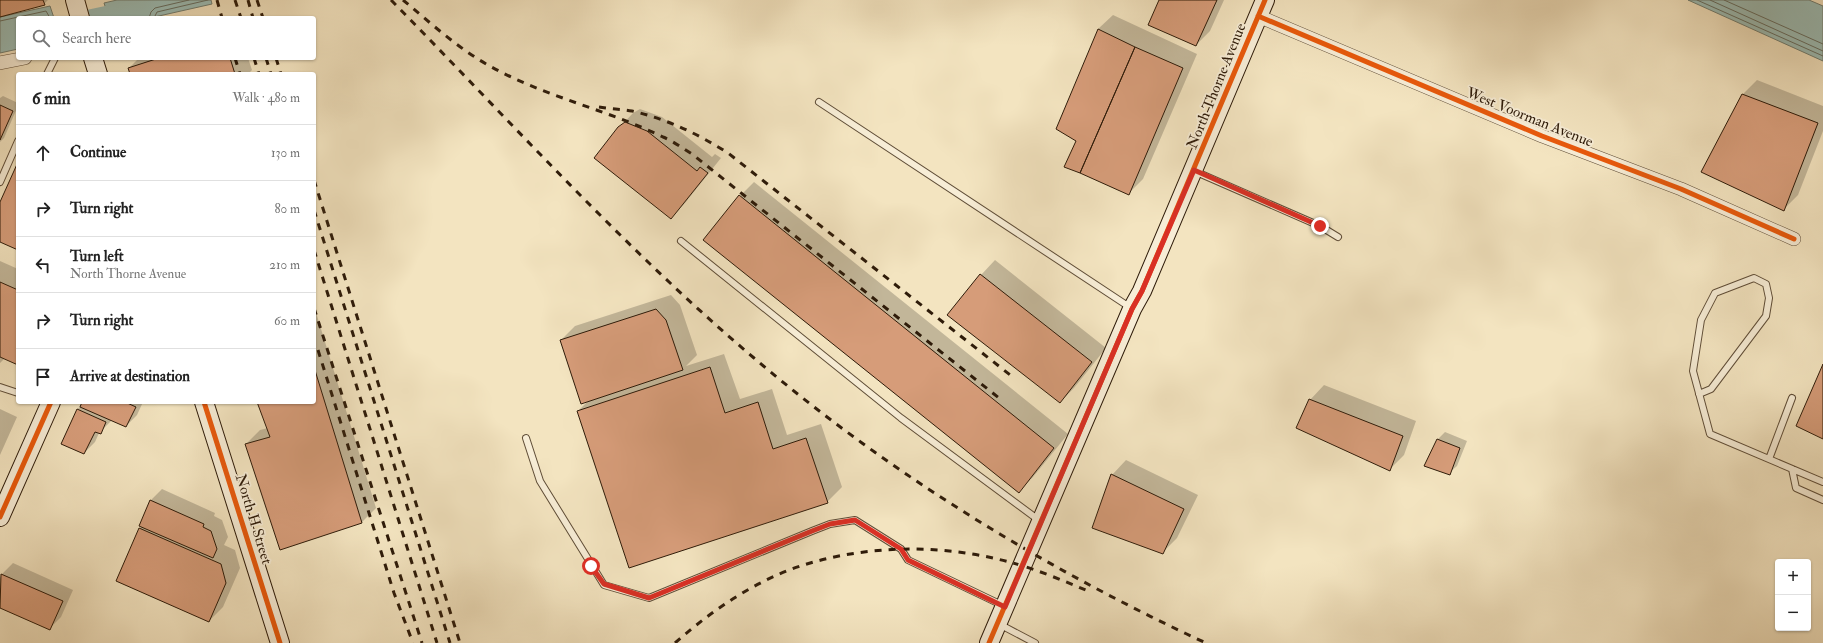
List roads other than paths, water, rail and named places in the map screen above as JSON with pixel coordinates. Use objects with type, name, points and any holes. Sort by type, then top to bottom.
[{"type":"street","points":[[75,0],[79,16]]},
{"type":"street","name":"North Thorne Avenue","points":[[989,643],[1132,309],[1142,291],[1194,170],[1261,8]]},
{"type":"street","name":"West Voorman Avenue","points":[[1261,8],[1542,136],[1681,189],[1794,239]]},
{"type":"street","points":[[0,63],[16,60]]},
{"type":"street","points":[[94,60],[97,72]]},
{"type":"street","points":[[0,517],[48,404]]},
{"type":"street","name":"North H Street","points":[[205,404],[280,643]]},
{"type":"lane","points":[[49,72],[53,60]]},
{"type":"lane","points":[[819,102],[1132,309]]},
{"type":"lane","points":[[0,182],[16,146]]},
{"type":"lane","points":[[1194,170],[1320,226],[1338,237]]},
{"type":"lane","points":[[681,241],[901,418],[1042,522]]},
{"type":"lane","points":[[1699,394],[1711,389],[1766,316],[1769,298],[1766,284],[1754,278],[1715,293],[1701,320],[1693,371],[1699,394],[1710,434],[1823,482]]},
{"type":"lane","points":[[0,387],[16,392]]},
{"type":"lane","points":[[1769,459],[1792,398]]},
{"type":"lane","points":[[526,438],[540,481],[604,584],[649,598],[830,524],[855,520],[901,549],[908,560],[1005,607]]},
{"type":"lane","points":[[1792,469],[1796,488],[1820,499],[1823,493]]},
{"type":"lane","points":[[998,623],[1035,643]]},
{"type":"water","points":[[117,0],[211,0],[212,4],[159,16],[108,16],[104,3]]},
{"type":"water","points":[[1688,0],[1809,0],[1823,6],[1823,61]]},
{"type":"water","points":[[50,6],[53,16],[16,16],[16,49],[0,53],[0,17]]},
{"type":"waterway","points":[[96,16],[129,9]]},
{"type":"railway","points":[[217,0],[221,16]]},
{"type":"railway","points":[[235,0],[240,16]]},
{"type":"railway","points":[[248,0],[252,16]]},
{"type":"railway","points":[[257,0],[262,16]]},
{"type":"railway","points":[[391,0],[568,183],[659,273],[754,358],[806,400],[859,441],[970,516],[1086,583],[1206,643]]},
{"type":"railway","points":[[403,0],[437,29],[473,56],[499,71],[539,89],[643,128],[670,140],[692,154],[999,398]]},
{"type":"railway","points":[[236,60],[239,72]]},
{"type":"railway","points":[[255,60],[258,72]]},
{"type":"railway","points":[[267,60],[270,72]]},
{"type":"railway","points":[[277,60],[280,72]]},
{"type":"railway","points":[[599,107],[632,111],[658,118],[694,133],[728,153],[1014,378]]},
{"type":"railway","points":[[316,186],[460,643]]},
{"type":"railway","points":[[316,216],[450,643]]},
{"type":"railway","points":[[316,256],[437,643]]},
{"type":"railway","points":[[316,314],[422,643]]},
{"type":"railway","points":[[318,350],[394,593],[413,643]]},
{"type":"railway","points":[[675,643],[715,611],[758,584],[789,570],[814,562],[866,552],[919,549],[971,554],[1021,565],[1088,591]]}]
